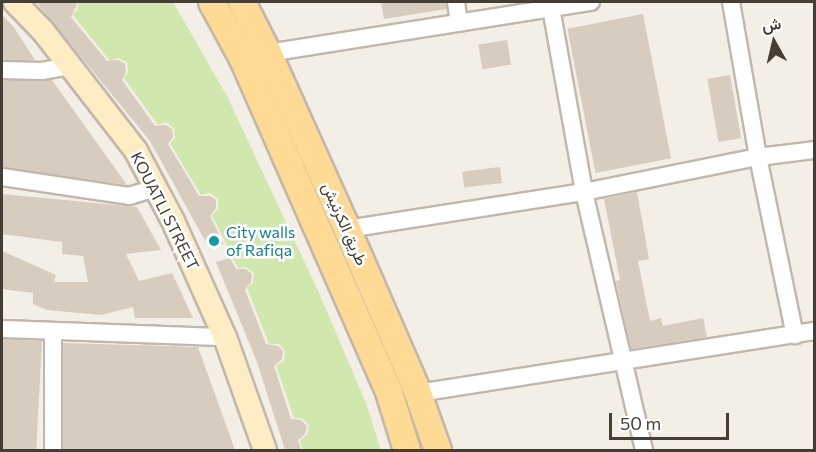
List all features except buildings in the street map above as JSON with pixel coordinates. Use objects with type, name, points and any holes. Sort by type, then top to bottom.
[{"type":"main road","name":"طريق الكرنيش","points":[[212,2],[243,59],[389,392],[407,450]]},
{"type":"main road","name":"طريق الكرنيش","points":[[242,2],[268,53],[347,229],[418,393],[438,450]]},
{"type":"street","name":"KOUATLI STREET","points":[[15,2],[70,66],[136,151],[156,188],[225,337],[265,450]]},
{"type":"street","points":[[248,2],[268,53],[591,2]]},
{"type":"street","points":[[456,2],[459,23]]},
{"type":"street","points":[[732,2],[758,157],[795,334]]},
{"type":"street","points":[[551,8],[584,192],[644,450]]},
{"type":"street","points":[[2,70],[42,71],[70,66]]},
{"type":"street","points":[[347,229],[584,192],[758,157],[814,150]]},
{"type":"street","points":[[2,177],[129,196],[156,188]]},
{"type":"street","points":[[2,329],[225,337]]},
{"type":"street","points":[[52,450],[53,331]]},
{"type":"street","points":[[418,393],[814,331]]},
{"type":"green space","points":[[79,2],[173,2],[228,98],[319,293],[366,403],[381,450],[303,450],[300,440],[307,435],[309,425],[302,418],[294,418],[276,365],[284,361],[285,351],[279,344],[269,344],[247,288],[253,283],[254,273],[246,267],[238,268],[212,215],[218,209],[218,199],[210,193],[201,195],[170,143],[175,138],[174,128],[166,122],[158,125],[124,78],[128,72],[127,62],[118,58],[110,61],[72,14],[77,11]]},
{"type":"place","name":"City walls of Rafiqa","points":[[214,241]]}]
